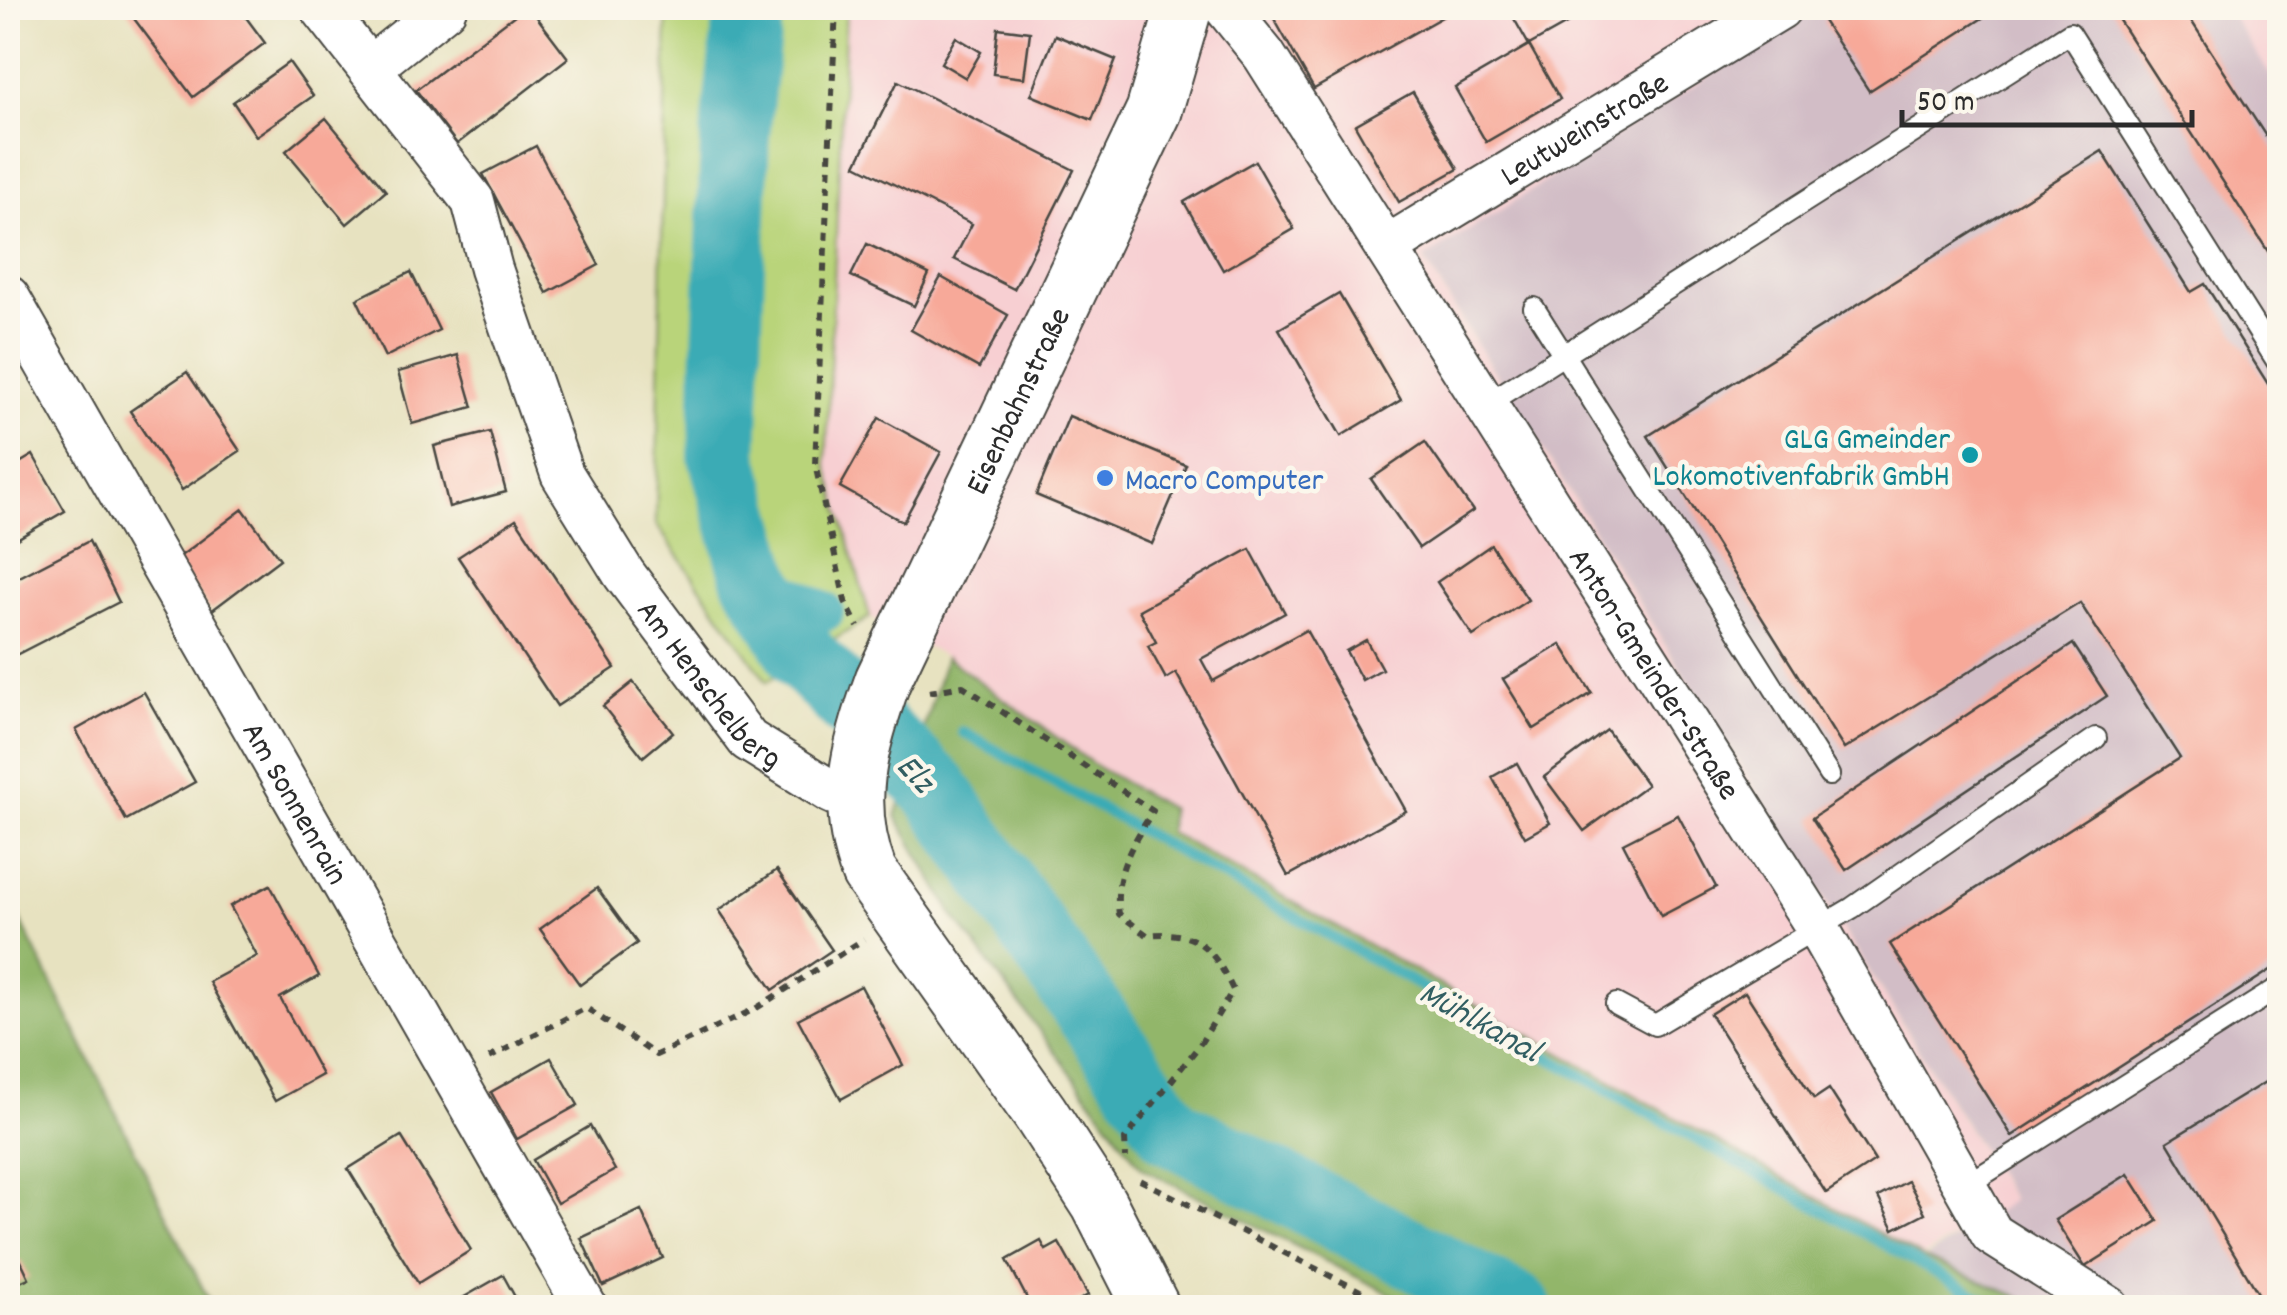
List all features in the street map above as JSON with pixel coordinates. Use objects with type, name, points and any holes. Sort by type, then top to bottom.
[{"type":"main road","name":"Eisenbahnstraße","points":[[856,774],[888,670],[1154,111],[1184,8]]},
{"type":"main road","points":[[856,774],[856,838],[869,872],[1060,1143],[1099,1204],[1152,1308]]},
{"type":"street","name":"Am Henschelberg","points":[[322,8],[474,201],[491,270],[562,474],[624,574],[748,740],[833,793],[856,774]]},
{"type":"street","points":[[372,67],[445,8]]},
{"type":"street","name":"Anton-Gmeinder-Straße","points":[[1226,8],[1264,54],[1488,402],[1817,927],[1992,1234],[2109,1308]]},
{"type":"street","name":"Leutweinstraße","points":[[1387,247],[1780,8]]},
{"type":"street","name":"Am Sonnenrain","points":[[8,297],[586,1308]]},
{"type":"lane","points":[[1488,402],[2070,33],[2280,366]]},
{"type":"lane","points":[[1534,308],[1829,775]]},
{"type":"lane","points":[[1616,1004],[1655,1026],[1817,927],[2096,738]]},
{"type":"lane","points":[[1966,1186],[2280,986]]},
{"type":"path","points":[[836,8],[815,464],[844,602],[888,670],[927,692],[963,686],[1153,811],[1121,868],[1116,889],[1119,914],[1147,934],[1178,931],[1216,955],[1233,990],[1200,1046],[1125,1139]]},
{"type":"path","points":[[452,1077],[586,1008],[656,1055],[755,1009],[866,937]]},
{"type":"path","points":[[1134,1178],[1394,1308]]},
{"type":"shaded area","points":[[846,8],[1816,8],[1424,260],[2013,1201],[1922,1257],[1169,832],[1170,809],[1096,766],[946,657],[870,617],[826,463]]},
{"type":"shaded area","points":[[1816,8],[2226,8],[2280,89],[2279,1307],[2043,1307],[1925,1258],[2013,1200],[1424,259]]},
{"type":"shaded area","points":[[2226,8],[2279,8],[2279,89]]},
{"type":"green space","points":[[667,8],[846,8],[826,463],[870,617],[767,682],[656,524]]},
{"type":"green space","points":[[946,657],[1096,766],[1170,809],[1169,832],[1922,1257],[2043,1307],[1416,1307],[1142,1168],[953,915],[896,816]]},
{"type":"green space","points":[[8,895],[212,1307],[8,1307]]},
{"type":"building","points":[[126,8],[239,8],[265,43],[193,97]]},
{"type":"building","points":[[524,8],[530,8],[568,58],[457,144],[416,90]]},
{"type":"building","points":[[1268,8],[1458,8],[1314,89]]},
{"type":"building","points":[[1508,8],[1562,8],[1570,22],[1529,45]]},
{"type":"building","points":[[1844,8],[1998,8],[1869,91],[1823,21]]},
{"type":"building","points":[[2111,8],[2183,8],[2280,158],[2280,270]]},
{"type":"building","points":[[998,28],[1030,32],[1024,78],[993,74]]},
{"type":"building","points":[[1055,35],[1116,60],[1092,120],[1031,95]]},
{"type":"building","points":[[956,37],[981,52],[966,78],[941,63]]},
{"type":"building","points":[[1529,45],[1560,99],[1486,142],[1455,88]]},
{"type":"building","points":[[289,62],[313,96],[256,136],[233,102]]},
{"type":"building","points":[[898,81],[1074,170],[1014,289],[954,259],[972,224],[856,165]]},
{"type":"building","points":[[1413,92],[1458,169],[1399,202],[1355,125]]},
{"type":"building","points":[[326,118],[386,191],[347,224],[286,151]]},
{"type":"building","points":[[536,146],[599,265],[547,293],[483,174]]},
{"type":"building","name":"GLG Gmeinder Lokomotivenfabrik GmbH","points":[[2102,151],[2191,292],[2205,284],[2280,403],[2280,964],[2012,1136],[1890,944],[2180,758],[2080,603],[1844,749],[1648,436]]},
{"type":"building","points":[[1255,161],[1294,229],[1223,270],[1184,202]]},
{"type":"building","points":[[867,244],[929,274],[914,306],[851,276]]},
{"type":"building","points":[[411,272],[439,330],[385,357],[357,299]]},
{"type":"building","points":[[941,277],[1008,315],[979,368],[911,330]]},
{"type":"building","points":[[1339,294],[1401,400],[1341,436],[1279,329]]},
{"type":"building","points":[[458,355],[473,407],[412,424],[398,372]]},
{"type":"building","points":[[187,372],[240,451],[182,490],[130,411]]},
{"type":"building","points":[[1069,416],[1186,465],[1152,544],[1036,495]]},
{"type":"building","points":[[879,418],[941,452],[903,522],[840,487]]},
{"type":"building","points":[[490,432],[506,492],[449,507],[434,446]]},
{"type":"building","points":[[1425,442],[1473,511],[1419,548],[1371,479]]},
{"type":"building","points":[[33,455],[65,511],[8,544],[8,470]]},
{"type":"building","points":[[243,509],[280,559],[211,611],[174,561]]},
{"type":"building","points":[[516,519],[615,668],[557,706],[458,557]]},
{"type":"building","points":[[89,541],[119,602],[8,659],[8,583]]},
{"type":"building","points":[[1491,545],[1528,600],[1473,636],[1437,582]]},
{"type":"building","points":[[1250,549],[1285,613],[1201,659],[1213,681],[1306,630],[1406,811],[1288,876],[1176,673],[1166,679],[1148,646],[1156,642],[1139,610]]},
{"type":"building","points":[[1366,640],[1382,669],[1362,680],[1346,651]]},
{"type":"building","points":[[1561,644],[1592,693],[1534,729],[1503,679]]},
{"type":"building","points":[[2073,644],[2107,696],[1846,870],[1812,818]]},
{"type":"building","points":[[633,682],[673,732],[643,757],[603,706]]},
{"type":"building","points":[[144,692],[195,782],[126,820],[76,730]]},
{"type":"building","points":[[1607,730],[1647,785],[1584,831],[1544,777]]},
{"type":"building","points":[[1517,763],[1550,823],[1525,837],[1492,777]]},
{"type":"building","points":[[1678,815],[1716,887],[1661,916],[1623,843]]},
{"type":"building","points":[[777,870],[832,950],[773,990],[719,910]]},
{"type":"building","points":[[270,885],[319,976],[280,998],[322,1075],[275,1101],[209,982],[257,956],[230,906]]},
{"type":"building","points":[[597,888],[637,943],[580,985],[540,929]]},
{"type":"building","points":[[861,986],[903,1065],[841,1099],[798,1019]]},
{"type":"building","points":[[1745,992],[1814,1099],[1829,1089],[1875,1161],[1826,1193],[1710,1014]]},
{"type":"building","points":[[551,1058],[578,1105],[517,1139],[491,1092]]},
{"type":"building","points":[[2280,1073],[2280,1308],[2267,1308],[2167,1142]]},
{"type":"building","points":[[590,1126],[615,1170],[557,1203],[533,1160]]},
{"type":"building","points":[[401,1136],[471,1250],[418,1283],[348,1169]]},
{"type":"building","points":[[2128,1174],[2158,1221],[2085,1267],[2055,1220]]},
{"type":"building","points":[[1908,1181],[1925,1213],[1894,1229],[1878,1197]]},
{"type":"building","points":[[641,1210],[663,1258],[603,1286],[581,1238]]},
{"type":"building","points":[[1041,1241],[1046,1250],[1059,1243],[1088,1295],[1065,1308],[1032,1308],[1007,1260]]},
{"type":"building","points":[[21,1261],[29,1278],[9,1287],[8,1268]]},
{"type":"building","points":[[503,1275],[521,1308],[445,1308]]},
{"type":"waterway","name":"Elz","points":[[749,8],[735,136],[723,456],[756,577],[804,658],[935,789],[1171,1130],[1517,1308]]},
{"type":"waterway","name":"Mühlkanal","points":[[756,577],[824,612]]},
{"type":"waterway","name":"Mühlkanal","points":[[963,732],[1999,1308]]},
{"type":"place","name":"GLG Gmeinder Lokomotivenfabrik GmbH","points":[[1970,455]]},
{"type":"place","name":"Macro Computer","points":[[1105,478]]}]
